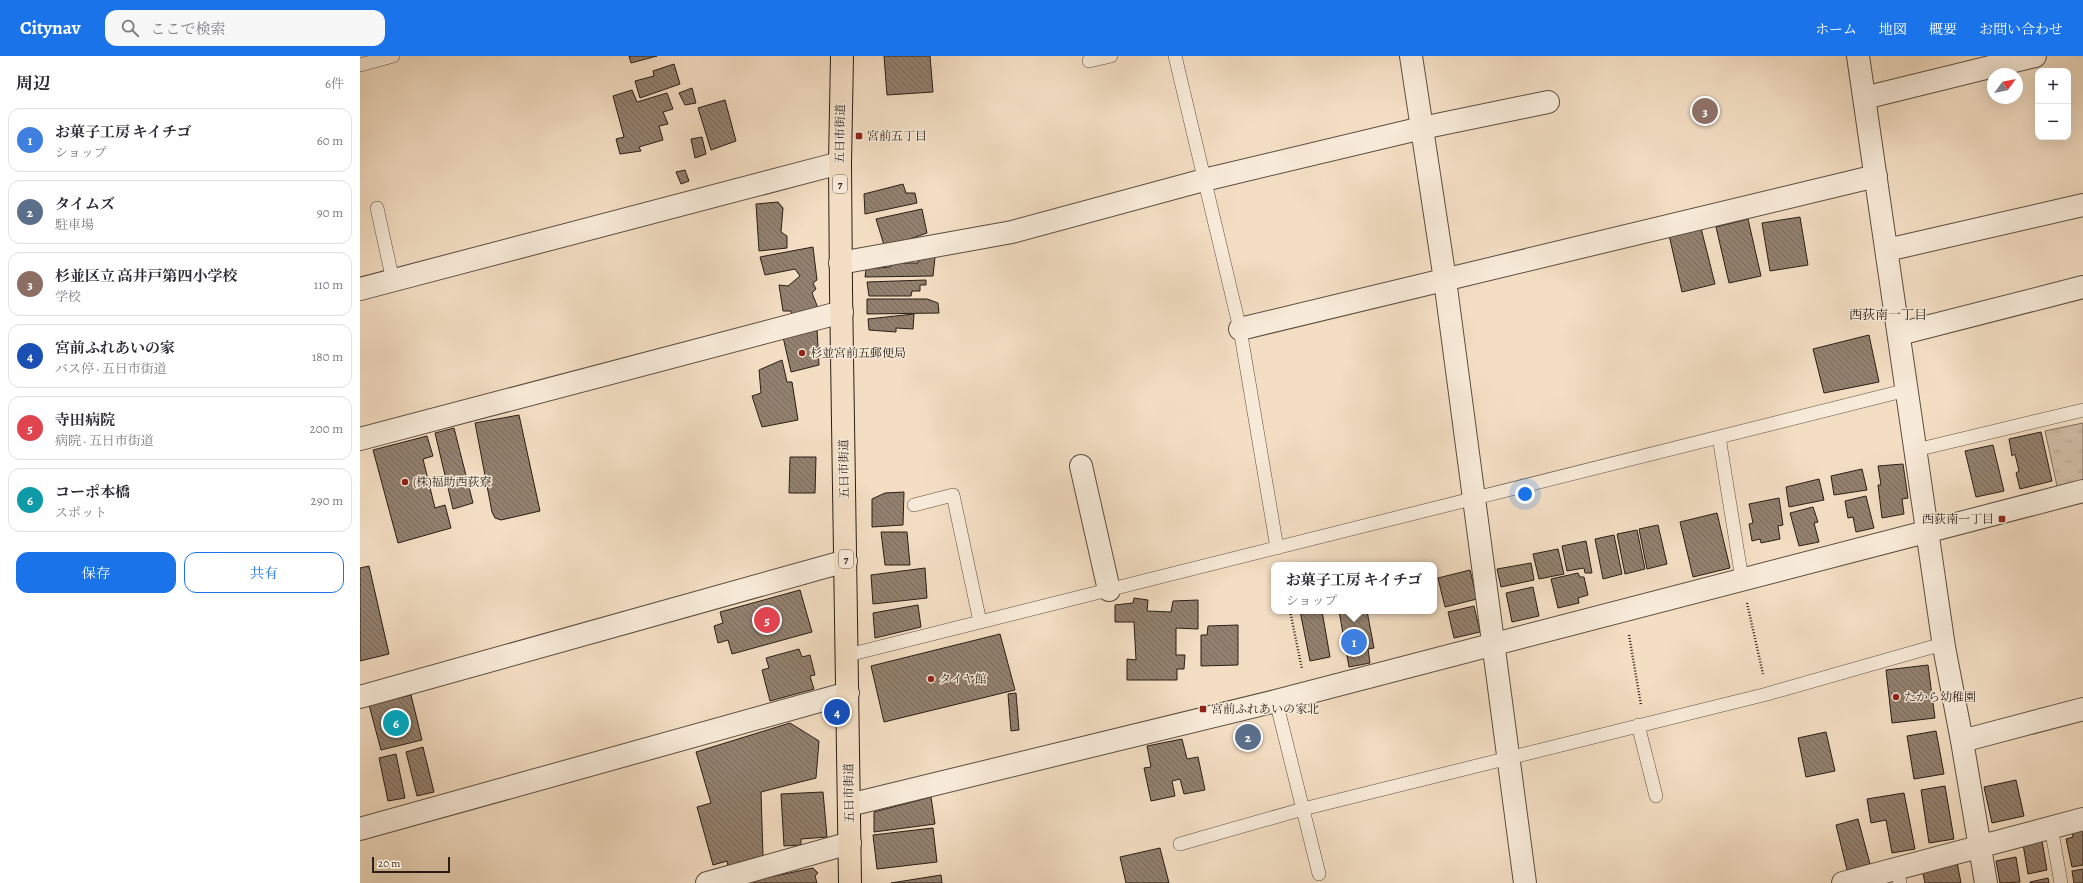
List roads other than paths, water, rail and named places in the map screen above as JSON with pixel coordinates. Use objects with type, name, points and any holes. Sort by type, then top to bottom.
[{"type":"main road","name":"五日市街道","points":[[842,56],[840,262],[848,655],[850,883]]},
{"type":"street","points":[[1411,56],[1445,280],[1526,883]]},
{"type":"street","points":[[1858,56],[1944,647],[1962,740],[1986,883]]},
{"type":"street","points":[[1864,98],[2035,56]]},
{"type":"street","points":[[840,262],[1012,232],[1204,180],[1422,128],[1548,102]]},
{"type":"street","points":[[360,289],[840,163]]},
{"type":"street","points":[[1240,329],[1876,176]]},
{"type":"street","points":[[1887,250],[2083,205]]},
{"type":"street","points":[[1899,334],[2083,287]]},
{"type":"street","points":[[360,439],[842,312]]},
{"type":"street","points":[[1081,466],[1109,590]]},
{"type":"street","points":[[849,805],[1276,701],[1624,609],[2083,491]]},
{"type":"street","points":[[360,697],[846,561]]},
{"type":"street","points":[[360,829],[848,693]]},
{"type":"street","points":[[1962,740],[2083,709]]},
{"type":"street","points":[[1842,883],[1898,876],[1979,846],[2083,819]]},
{"type":"street","points":[[707,883],[850,843]]},
{"type":"lane","points":[[360,65],[393,56]]},
{"type":"lane","points":[[1089,61],[1112,56]]},
{"type":"lane","points":[[1175,56],[1240,329],[1277,548]]},
{"type":"lane","points":[[377,208],[393,280]]},
{"type":"lane","points":[[848,655],[1907,390]]},
{"type":"lane","points":[[1916,450],[2083,410]]},
{"type":"lane","points":[[1719,437],[1742,579]]},
{"type":"lane","points":[[914,505],[953,495],[980,622]]},
{"type":"lane","points":[[1180,844],[1303,809],[1510,759],[1641,724],[1767,694],[1932,647],[1944,647]]},
{"type":"lane","points":[[1276,701],[1319,874]]},
{"type":"lane","points":[[1641,724],[1656,796]]},
{"type":"lane","points":[[2051,827],[2061,883]]},
{"type":"place","name":"杉並区立 高井戸第四小学校","points":[[1705,111]]},
{"type":"place","name":"宮前五丁目","points":[[859,136]]},
{"type":"place","name":"杉並宮前五郵便局","points":[[802,353]]},
{"type":"place","name":"(株)福助西荻寮","points":[[405,482]]},
{"type":"place","name":"西荻南一丁目","points":[[2002,519]]},
{"type":"place","name":"寺田病院","points":[[767,620]]},
{"type":"place","name":"お菓子工房 キイチゴ","points":[[1354,642]]},
{"type":"place","name":"タイヤ館","points":[[931,679]]},
{"type":"place","name":"たから幼稚園","points":[[1896,697]]},
{"type":"place","name":"宮前ふれあいの家北","points":[[1203,709]]},
{"type":"place","name":"宮前ふれあいの家","points":[[837,712]]},
{"type":"place","name":"コーポ本橋","points":[[396,723]]},
{"type":"place","name":"タイムズ","points":[[1248,737]]},
{"type":"district","name":"西荻南一丁目","points":[[1888,314]]}]
